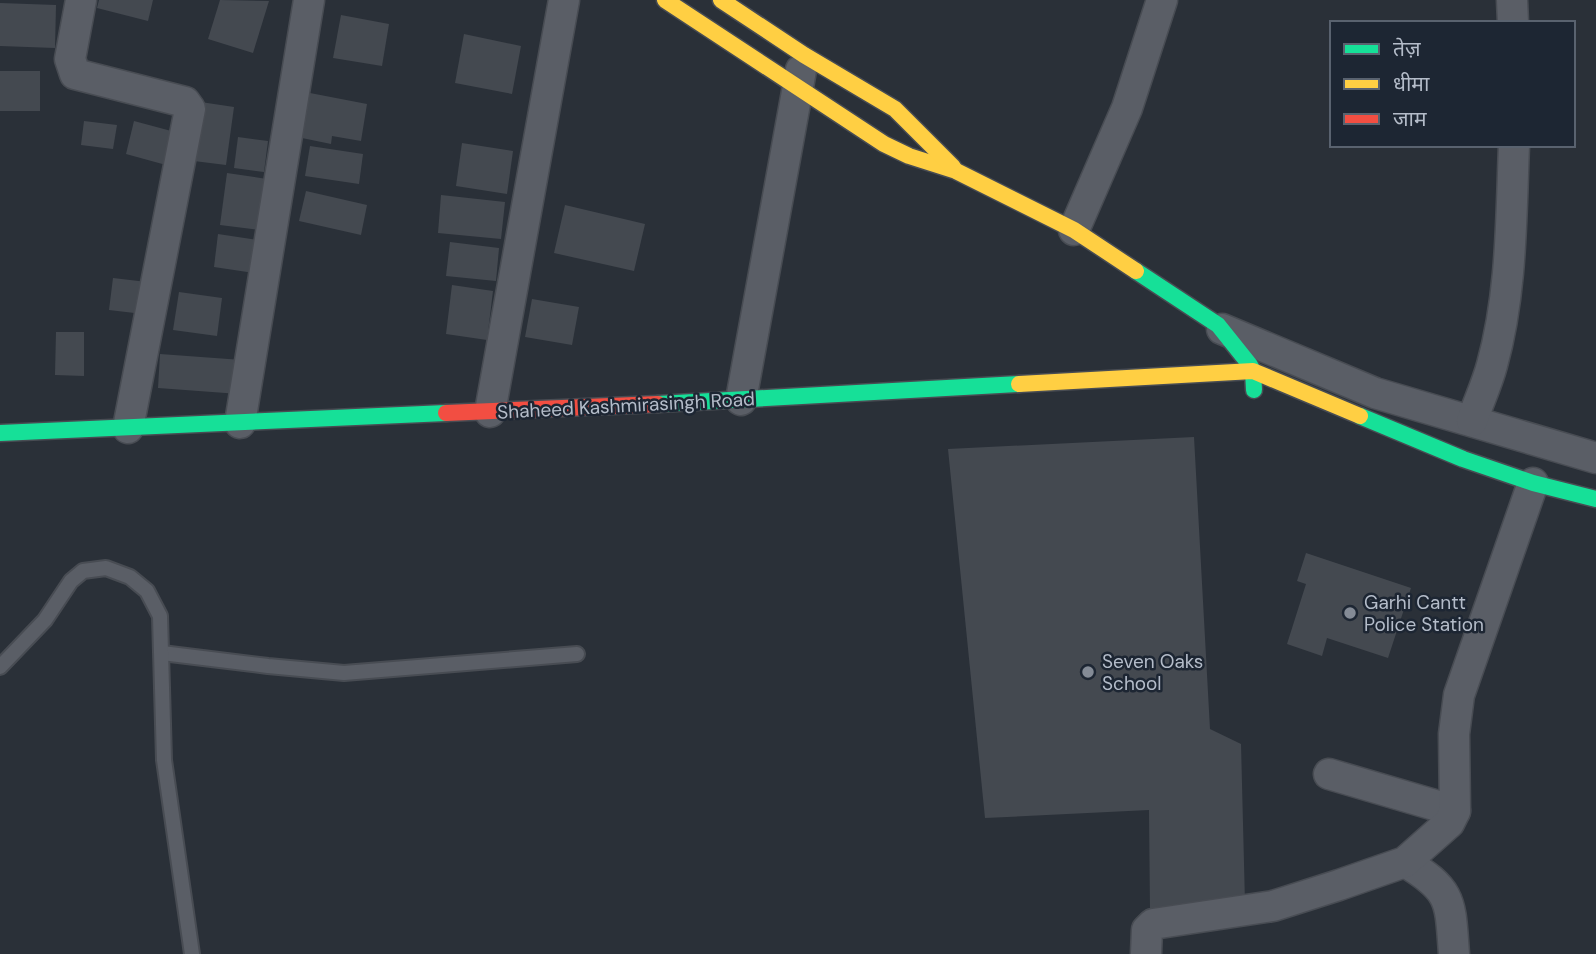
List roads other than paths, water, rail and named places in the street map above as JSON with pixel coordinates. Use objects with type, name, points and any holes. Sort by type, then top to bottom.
[{"type":"street","points":[[81,0],[69,59],[75,74],[185,102],[190,109],[128,428]]},
{"type":"street","points":[[240,422],[309,0]]},
{"type":"street","points":[[490,412],[564,0]]},
{"type":"street","points":[[665,0],[884,144],[909,156],[957,171],[1074,230],[1222,329],[1375,393],[1596,458]]},
{"type":"street","points":[[721,0],[804,55],[895,109],[957,171]]},
{"type":"street","points":[[1074,230],[1127,108],[1162,0]]},
{"type":"street","points":[[1511,0],[1513,21]]},
{"type":"street","points":[[741,400],[804,55]]},
{"type":"street","points":[[1472,421],[1492,365],[1506,291],[1512,242],[1514,147]]},
{"type":"street","points":[[1222,329],[1253,371],[1280,384],[1464,459],[1533,483],[1596,499]]},
{"type":"street","points":[[1253,371],[1247,392],[1280,384]]},
{"type":"street","name":"Shaheed Kashmirasingh Road","points":[[0,433],[741,400],[1253,371]]},
{"type":"street","points":[[1146,954],[1147,930],[1153,925],[1273,906],[1405,862],[1450,823],[1455,811],[1454,734],[1459,695],[1533,483]]},
{"type":"street","points":[[1329,774],[1455,811]]},
{"type":"street","points":[[1405,862],[1437,883],[1446,895],[1450,908],[1454,954]]},
{"type":"lane","points":[[0,667],[45,620],[71,581],[83,571],[106,568],[130,577],[146,590],[160,616],[164,760],[192,954]]},
{"type":"lane","points":[[162,653],[344,673],[577,654]]},
{"type":"place","name":"Garhi Cantt Police Station","points":[[1350,613]]},
{"type":"place","name":"Seven Oaks School","points":[[1088,672]]}]
